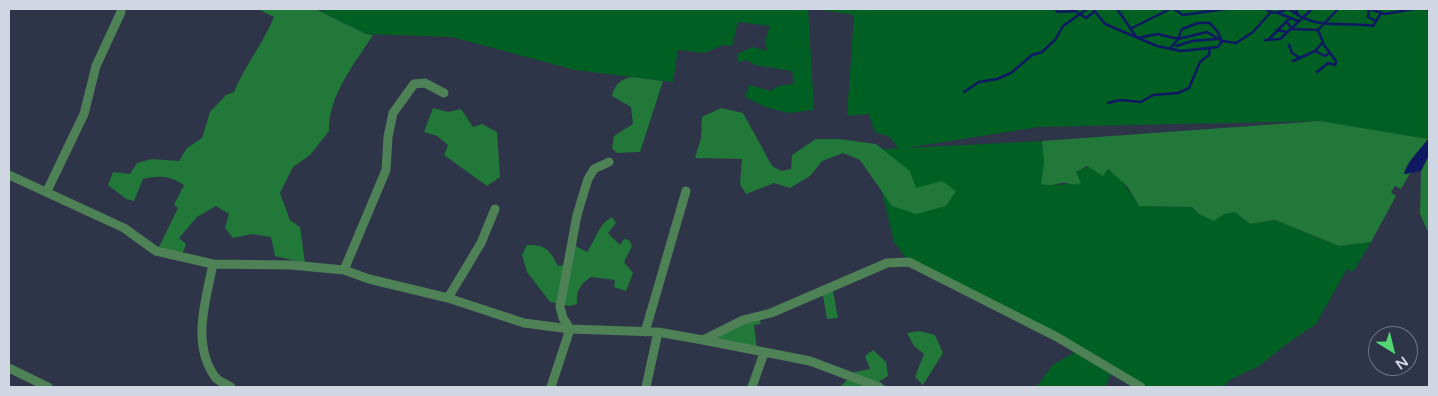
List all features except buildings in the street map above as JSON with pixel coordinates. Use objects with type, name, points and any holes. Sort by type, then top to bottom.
[{"type":"street","points":[[46,191],[84,114],[96,66],[121,12]]},
{"type":"street","points":[[344,270],[386,170],[388,137],[394,113],[414,84],[425,83],[444,93]]},
{"type":"street","points":[[570,329],[562,318],[560,307],[577,216],[588,179],[594,169],[609,162]]},
{"type":"street","points":[[9,175],[124,228],[156,251],[213,264],[297,265],[344,270],[448,298],[524,323],[570,329],[658,332],[703,340],[810,362],[879,387]]},
{"type":"street","points":[[645,332],[686,191]]},
{"type":"street","points":[[448,298],[481,243],[495,209]]},
{"type":"street","points":[[703,340],[743,320],[771,313],[865,272],[888,264],[909,262],[1057,337],[1141,387]]},
{"type":"street","points":[[213,264],[201,336],[206,359],[215,377],[231,387]]},
{"type":"street","points":[[551,387],[570,329]]},
{"type":"street","points":[[646,387],[658,332]]},
{"type":"street","points":[[752,387],[764,353]]},
{"type":"street","points":[[9,368],[48,387]]},
{"type":"green space","points":[[258,9],[315,9],[366,34],[373,35],[351,68],[338,93],[333,105],[329,131],[310,155],[293,167],[280,193],[290,220],[300,227],[305,263],[275,256],[271,237],[252,234],[233,238],[225,228],[229,214],[216,206],[197,217],[179,238],[186,244],[183,252],[175,253],[159,247],[178,208],[174,205],[184,185],[164,177],[143,179],[134,201],[126,199],[108,185],[113,172],[130,174],[137,163],[152,159],[179,161],[187,148],[202,138],[210,112],[226,95],[234,92],[274,17]]},
{"type":"green space","points":[[323,9],[808,9],[814,110],[789,113],[765,107],[745,97],[749,85],[771,91],[778,86],[794,84],[792,71],[755,65],[747,60],[738,62],[737,54],[753,47],[767,51],[765,41],[770,26],[738,22],[732,46],[723,45],[705,53],[678,50],[673,82],[575,70],[452,37],[366,34],[321,12]]},
{"type":"green space","points":[[815,9],[1429,9],[1429,137],[1428,139],[1320,121],[1038,127],[906,148],[1042,141],[1044,162],[1041,184],[1081,183],[1076,172],[1097,167],[1114,173],[1139,206],[1192,207],[1199,214],[1235,212],[1250,224],[1275,220],[1338,246],[1371,242],[1353,272],[1347,269],[1316,324],[1259,366],[1231,379],[1223,387],[1141,387],[1113,370],[1105,387],[1036,387],[1053,365],[1078,350],[909,262],[894,242],[872,150],[898,148],[890,137],[875,132],[869,114],[847,116],[854,15]]},
{"type":"green space","points":[[631,77],[663,81],[640,152],[617,153],[612,148],[614,136],[633,124],[631,107],[612,96],[618,84]]},
{"type":"green space","points":[[433,108],[448,112],[461,109],[473,127],[482,124],[497,132],[500,177],[487,186],[444,155],[448,145],[437,136],[424,132]]},
{"type":"green space","points":[[721,108],[743,113],[772,166],[781,171],[791,169],[792,155],[816,139],[839,139],[876,144],[910,171],[916,188],[942,181],[956,191],[946,206],[916,214],[892,206],[860,160],[843,153],[822,161],[810,176],[790,188],[774,183],[746,194],[740,184],[742,159],[695,158],[701,138],[702,117]]},
{"type":"green space","points":[[1320,121],[1428,139],[1408,165],[1404,174],[1410,173],[1401,189],[1395,186],[1391,192],[1396,196],[1371,242],[1339,246],[1275,220],[1250,224],[1235,212],[1224,214],[1214,221],[1199,214],[1192,207],[1139,206],[1128,187],[1108,169],[1103,176],[1087,166],[1076,172],[1081,183],[1078,184],[1041,184],[1044,162],[1042,141]]},
{"type":"green space","points":[[1429,155],[1429,234],[1420,214],[1421,171]]},
{"type":"green space","points":[[612,217],[616,223],[608,233],[620,245],[624,239],[629,240],[632,246],[624,262],[633,273],[626,291],[614,287],[615,280],[591,277],[580,288],[577,295],[577,304],[570,306],[550,302],[527,272],[522,255],[527,245],[546,249],[558,266],[568,264],[570,243],[587,252],[600,228]]},
{"type":"green space","points":[[832,286],[838,318],[827,319],[822,290]]},
{"type":"green space","points":[[759,316],[761,324],[754,325],[757,349],[714,340],[743,320]]},
{"type":"green space","points":[[919,331],[935,335],[943,353],[923,385],[915,377],[924,354],[914,346],[907,333]]},
{"type":"green space","points":[[873,350],[886,362],[888,376],[877,383],[890,387],[840,387],[855,372],[870,369],[865,356]]},
{"type":"shaded area","points":[[1429,138],[1429,155],[1421,171],[1404,174],[1411,160]]},
{"type":"waterway","points":[[1055,9],[1058,12],[1075,11],[1086,18],[1095,11]]},
{"type":"waterway","points":[[964,92],[979,82],[997,79],[1011,73],[1032,55],[1042,52],[1055,40],[1063,26],[1087,9]]},
{"type":"waterway","points":[[1093,9],[1105,24],[1157,46],[1181,51],[1218,47],[1222,41],[1236,43],[1253,32],[1270,13]]},
{"type":"waterway","points":[[1117,9],[1137,38],[1158,34],[1178,39],[1182,29],[1198,23],[1210,23],[1222,41]]},
{"type":"waterway","points":[[1130,29],[1170,9]]},
{"type":"waterway","points":[[1174,9],[1183,15],[1225,9]]},
{"type":"waterway","points":[[1266,9],[1276,13],[1287,9]]},
{"type":"waterway","points":[[1289,9],[1299,16],[1319,23],[1373,26],[1381,13]]},
{"type":"waterway","points":[[1295,9],[1299,16]]},
{"type":"waterway","points":[[1265,40],[1280,39],[1312,9]]},
{"type":"waterway","points":[[1317,72],[1328,63],[1335,65],[1336,61],[1324,45],[1318,30],[1338,9]]},
{"type":"waterway","points":[[1366,9],[1369,9],[1368,17],[1376,21]]},
{"type":"waterway","points":[[1369,9],[1385,14],[1414,9]]},
{"type":"waterway","points":[[1278,13],[1298,21]]},
{"type":"waterway","points":[[1268,40],[1290,18]]},
{"type":"waterway","points":[[1286,21],[1292,29],[1318,30]]},
{"type":"waterway","points":[[1276,30],[1287,32]]},
{"type":"waterway","points":[[1170,49],[1178,39],[1207,32],[1222,41]]},
{"type":"waterway","points":[[1176,46],[1192,41],[1216,39]]},
{"type":"waterway","points":[[1293,61],[1315,51],[1323,42]]},
{"type":"waterway","points":[[1289,45],[1292,53],[1300,58]]},
{"type":"waterway","points":[[1108,103],[1120,100],[1141,102],[1153,95],[1178,93],[1189,88],[1200,62],[1209,55],[1210,48]]},
{"type":"waterway","points":[[1315,51],[1325,56],[1329,53]]}]
